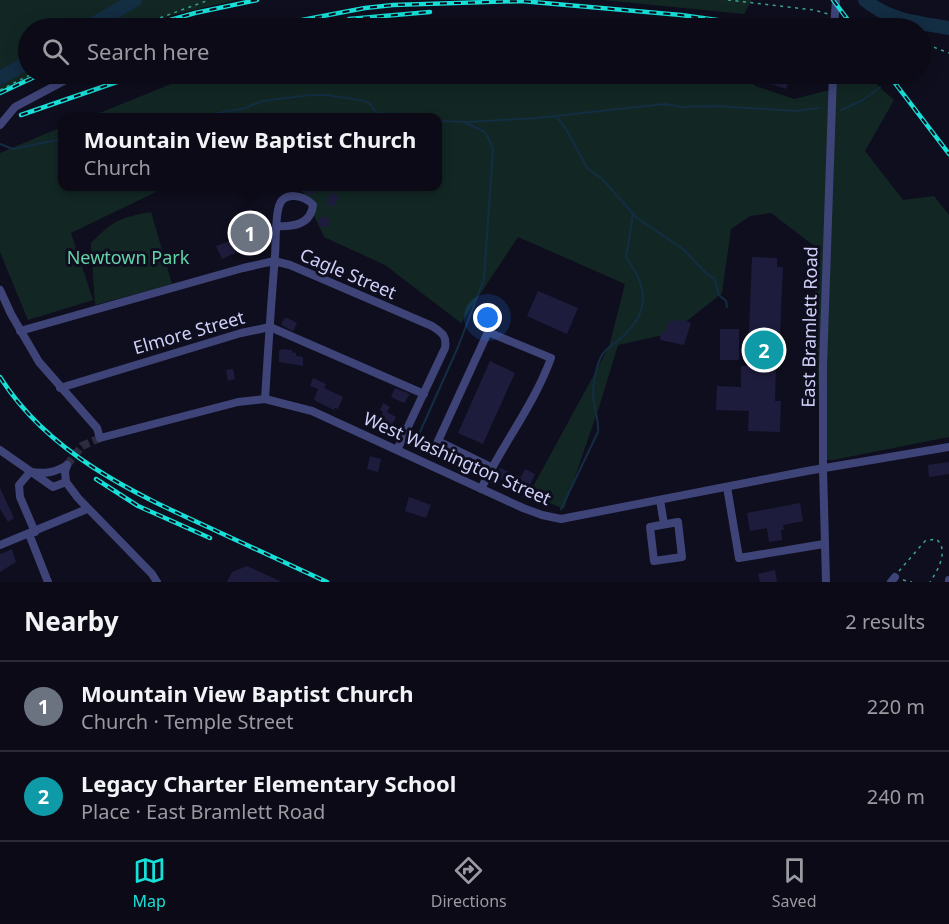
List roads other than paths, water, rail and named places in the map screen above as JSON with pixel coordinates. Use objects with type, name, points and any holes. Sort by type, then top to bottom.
[{"type":"street","points":[[835,18],[836,0]]},
{"type":"street","points":[[0,125],[15,107],[58,84]]},
{"type":"street","name":"East Bramlett Road","points":[[826,582],[823,366],[833,84]]},
{"type":"street","points":[[265,399],[274,261],[277,226],[279,206],[288,196],[297,196],[313,205],[310,216],[301,223],[294,226],[277,226]]},
{"type":"street","name":"Cagle Street","points":[[20,331],[274,261],[312,273],[443,333],[445,348],[424,394]]},
{"type":"street","points":[[0,291],[39,362],[60,388]]},
{"type":"street","name":"Elmore Street","points":[[60,388],[241,333],[270,327],[424,394]]},
{"type":"street","points":[[481,489],[491,467],[534,396],[551,358],[488,332],[438,441],[491,467]]},
{"type":"street","name":"West Washington Street","points":[[60,388],[96,428],[100,438],[238,402],[265,399],[293,404],[532,512],[561,519],[823,468],[949,447]]},
{"type":"street","points":[[397,450],[424,394]]},
{"type":"street","points":[[0,450],[52,487],[66,483]]},
{"type":"street","points":[[30,472],[48,473],[66,465],[66,483],[151,578],[158,582]]},
{"type":"street","points":[[30,472],[19,485],[19,491],[48,582]]},
{"type":"street","points":[[727,487],[739,558],[824,544]]},
{"type":"street","points":[[660,500],[664,525]]},
{"type":"street","points":[[0,545],[87,509]]},
{"type":"street","points":[[678,522],[682,557],[654,561],[650,526],[664,525],[678,522]]},
{"type":"waterway","points":[[104,18],[135,0]]},
{"type":"waterway","points":[[865,0],[874,7],[901,18]]},
{"type":"waterway","points":[[931,25],[949,28]]},
{"type":"waterway","points":[[0,78],[18,68]]},
{"type":"waterway","points":[[841,110],[863,100],[880,87]]},
{"type":"waterway","points":[[217,113],[242,109],[262,101],[311,95],[365,101],[376,113]]},
{"type":"waterway","points":[[442,121],[537,118],[664,104],[683,107],[716,106],[797,111],[818,108]]},
{"type":"waterway","points":[[556,116],[566,129],[587,168],[602,179],[637,218],[683,249],[707,274],[714,278],[719,295],[726,301],[727,307]]},
{"type":"waterway","points":[[416,441],[458,347],[484,279],[493,149],[484,132],[465,123]]},
{"type":"waterway","points":[[0,144],[13,149],[58,140]]},
{"type":"waterway","points":[[561,509],[598,432],[593,395],[600,359],[606,350],[630,329],[641,310],[642,290],[634,269],[626,258],[633,215]]},
{"type":"tunnel","points":[[67,465],[82,446],[100,438]]},
{"type":"railway","points":[[177,18],[257,0]]},
{"type":"railway","points":[[833,0],[846,18]]},
{"type":"railway","points":[[312,18],[393,5],[521,1],[702,18]]},
{"type":"railway","points":[[361,18],[430,12]]},
{"type":"railway","points":[[0,93],[19,84]]},
{"type":"railway","points":[[21,115],[111,84]]},
{"type":"railway","points":[[896,84],[949,154]]},
{"type":"railway","points":[[0,377],[42,428],[93,467],[151,500],[327,582]]},
{"type":"railway","points":[[96,479],[138,506],[210,538]]},
{"type":"place","name":"Mountain View Baptist Church","points":[[250,233]]},
{"type":"place","name":"Legacy Charter Elementary School","points":[[764,350]]},
{"type":"park label","name":"Newtown Park","points":[[128,258]]}]
